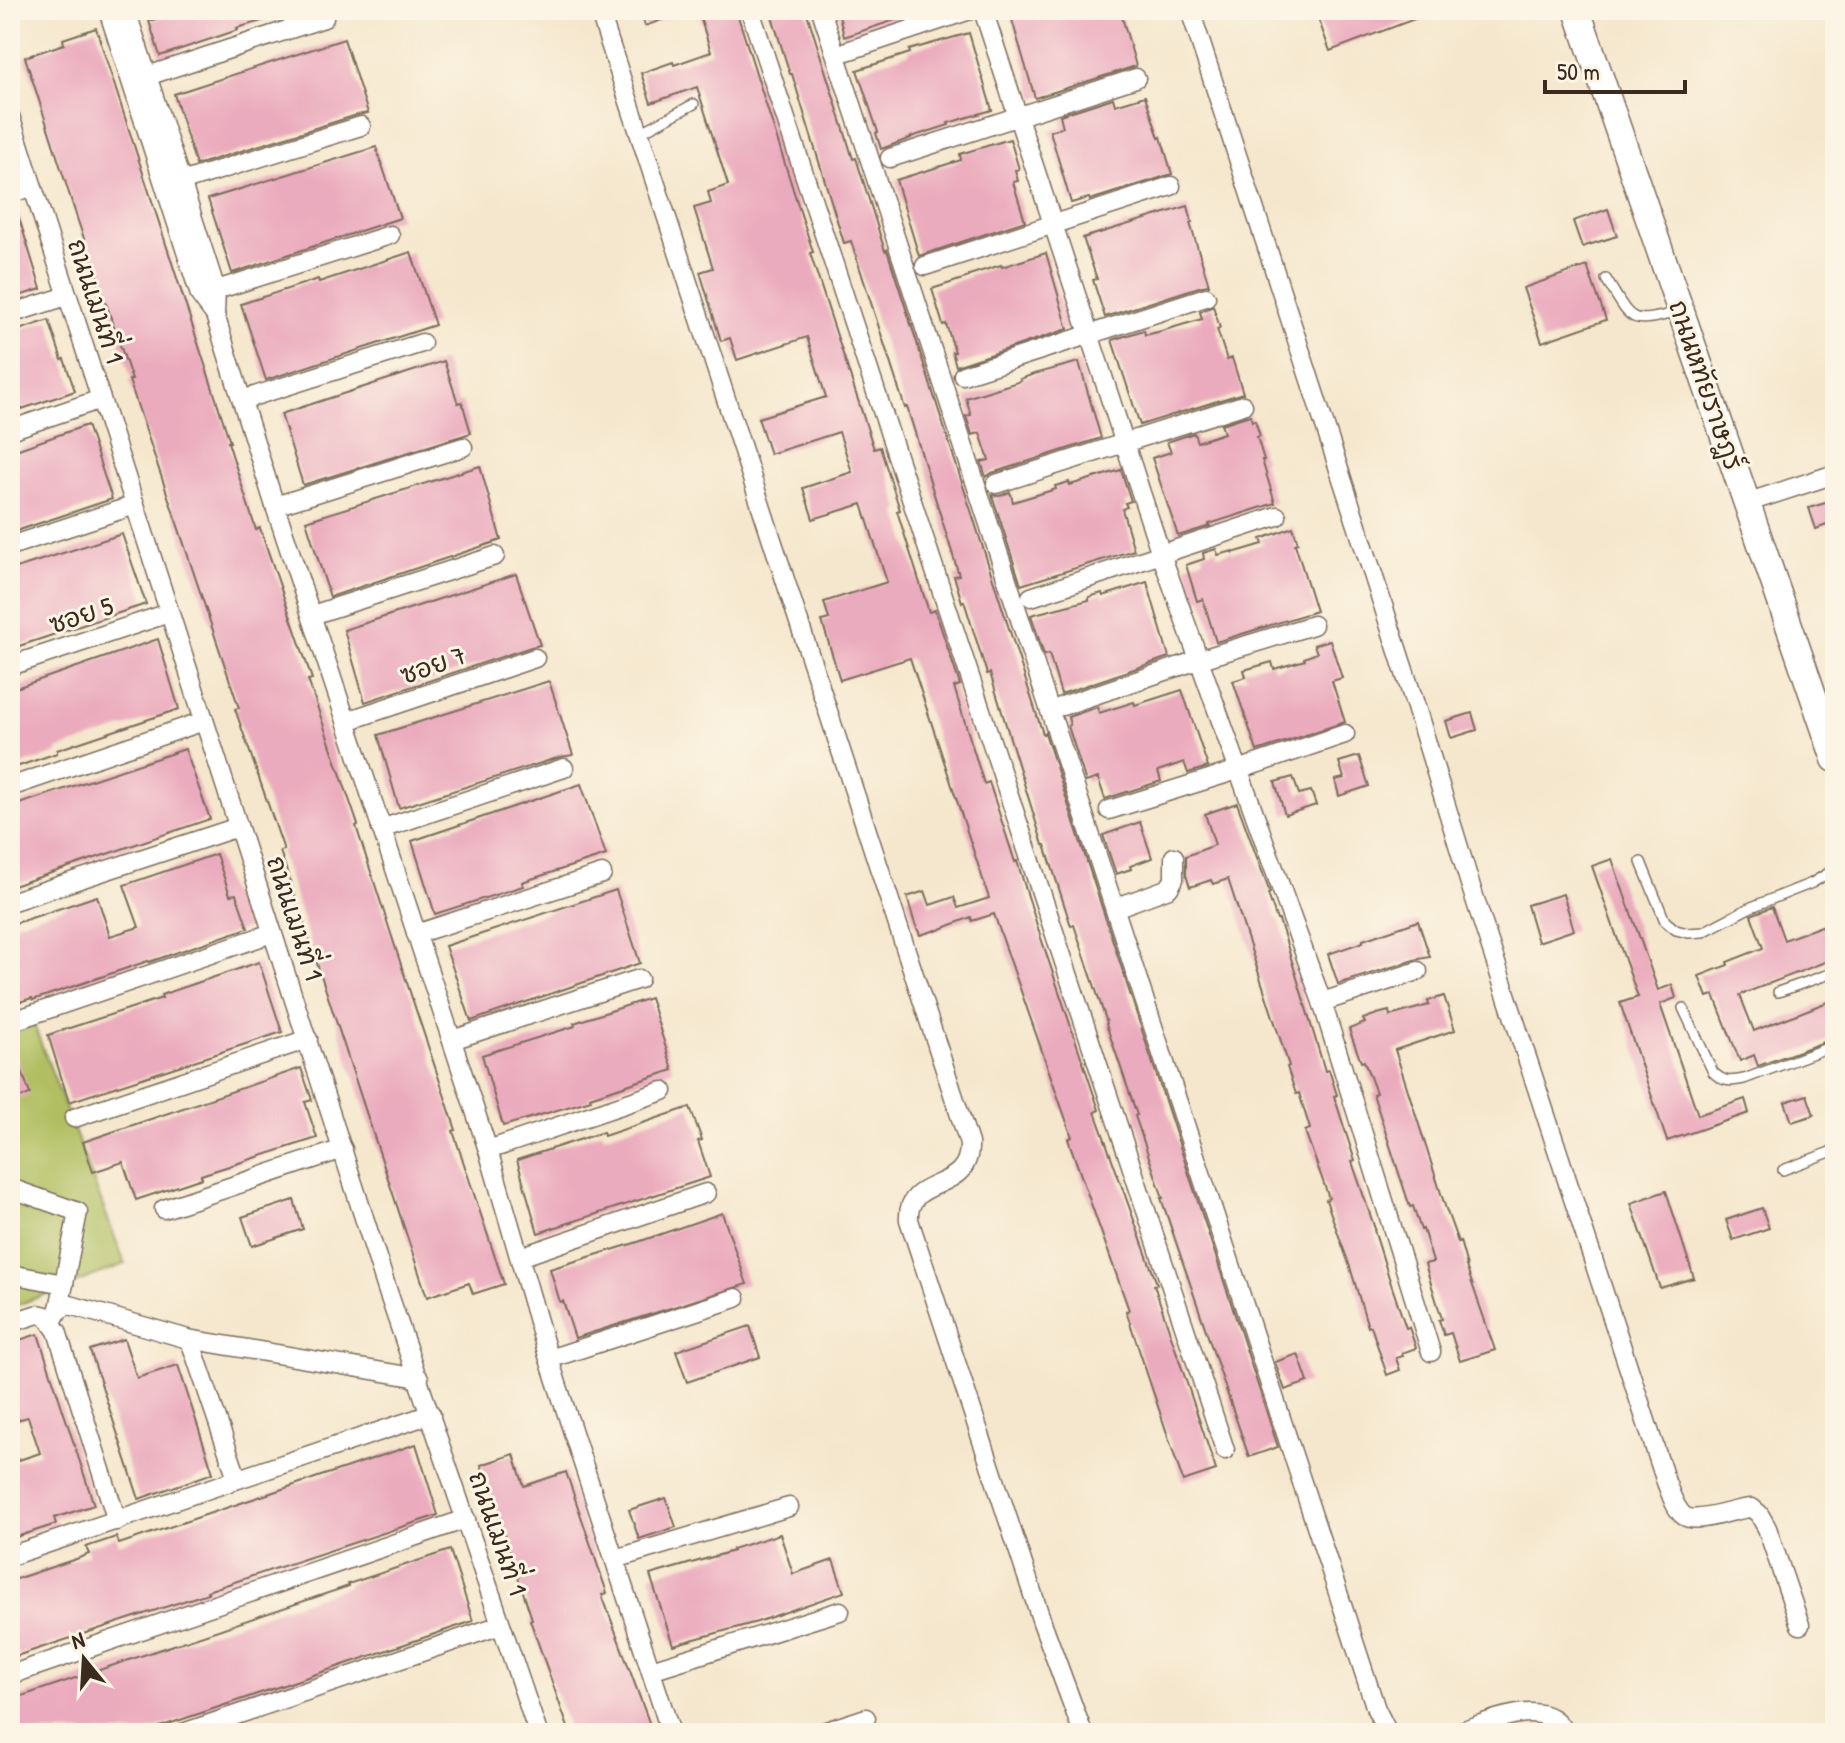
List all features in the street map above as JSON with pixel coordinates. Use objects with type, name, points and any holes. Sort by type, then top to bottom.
[{"type":"main road","name":"ถนนหทัยราษฎร์","points":[[1577,10],[1835,759]]},
{"type":"street","points":[[108,10],[139,79],[275,506],[488,1150],[549,1359],[671,1733]]},
{"type":"street","points":[[126,10],[139,79]]},
{"type":"street","points":[[599,10],[969,1143],[970,1155],[960,1172],[914,1199],[908,1209],[909,1220],[1042,1622],[1083,1733]]},
{"type":"street","points":[[750,10],[1225,1450]]},
{"type":"street","points":[[821,10],[1376,1709],[1388,1733]]},
{"type":"street","points":[[847,51],[970,10]]},
{"type":"street","points":[[983,10],[1161,554],[1322,1002],[1431,1352]]},
{"type":"street","points":[[1190,10],[1415,704],[1471,887],[1666,1482],[1684,1516],[1694,1519],[1743,1508],[1752,1508],[1759,1514],[1767,1528],[1800,1625]]},
{"type":"street","points":[[139,79],[324,18]]},
{"type":"street","points":[[890,158],[1136,78]]},
{"type":"street","name":"ถนนเมนที่ 1","points":[[10,116],[387,1289],[537,1733]]},
{"type":"street","points":[[172,184],[361,126]]},
{"type":"street","points":[[10,194],[32,186]]},
{"type":"street","points":[[925,266],[1171,186]]},
{"type":"street","points":[[208,293],[390,235]]},
{"type":"street","points":[[10,314],[67,296]]},
{"type":"street","points":[[963,375],[1206,297]]},
{"type":"street","points":[[242,400],[422,343]]},
{"type":"street","points":[[10,430],[101,399]]},
{"type":"street","points":[[996,484],[1243,405]]},
{"type":"street","points":[[275,506],[463,447]]},
{"type":"street","points":[[1746,503],[1835,474]]},
{"type":"street","points":[[10,546],[135,505]]},
{"type":"street","points":[[1031,597],[1277,516]]},
{"type":"street","points":[[312,615],[495,556]]},
{"type":"street","name":"ซอย 5","points":[[10,666],[169,613]]},
{"type":"street","points":[[1062,706],[1313,625]]},
{"type":"street","name":"ซอย 7","points":[[347,721],[535,658]]},
{"type":"street","points":[[10,787],[204,721]]},
{"type":"street","points":[[1109,810],[1345,734]]},
{"type":"street","points":[[381,829],[564,768]]},
{"type":"street","points":[[10,902],[238,827]]},
{"type":"street","points":[[1115,908],[1169,888],[1174,879],[1174,857]]},
{"type":"street","points":[[416,934],[602,874]]},
{"type":"street","points":[[10,1022],[272,933]]},
{"type":"street","points":[[1322,1002],[1418,971]]},
{"type":"street","points":[[452,1040],[639,979]]},
{"type":"street","points":[[74,1118],[308,1039]]},
{"type":"street","points":[[488,1150],[663,1091]]},
{"type":"street","points":[[164,1209],[343,1149]]},
{"type":"street","points":[[10,1188],[78,1212],[55,1315],[57,1331],[117,1521]]},
{"type":"street","points":[[520,1257],[706,1193]]},
{"type":"street","points":[[10,1274],[64,1284]]},
{"type":"street","points":[[549,1359],[736,1298]]},
{"type":"street","points":[[10,1323],[38,1314],[55,1315],[70,1305],[188,1339],[419,1378]]},
{"type":"street","points":[[188,1339],[237,1478]]},
{"type":"street","points":[[10,1556],[431,1414]]},
{"type":"street","points":[[615,1559],[789,1507]]},
{"type":"street","points":[[10,1675],[466,1519]]},
{"type":"street","points":[[651,1670],[840,1611]]},
{"type":"street","points":[[183,1733],[501,1625]]},
{"type":"street","points":[[1455,1733],[1524,1712],[1552,1717],[1564,1733]]},
{"type":"street","points":[[820,1733],[866,1718]]},
{"type":"lane","points":[[640,133],[694,104]]},
{"type":"lane","points":[[1606,279],[1633,318],[1649,320],[1681,311]]},
{"type":"lane","points":[[1641,862],[1665,921],[1676,930],[1688,933],[1703,932],[1749,908],[1812,883],[1835,869]]},
{"type":"lane","points":[[1778,992],[1835,972]]},
{"type":"lane","points":[[1683,1008],[1713,1072],[1728,1082],[1835,1045]]},
{"type":"lane","points":[[1783,1170],[1835,1149]]},
{"type":"green space","points":[[29,1012],[125,1264],[10,1308],[10,1019]]},
{"type":"building","points":[[183,10],[285,10],[286,14],[160,56],[149,21]]},
{"type":"building","points":[[640,10],[684,10],[684,12],[645,26]]},
{"type":"building","points":[[698,10],[736,10],[874,449],[880,447],[929,612],[935,610],[960,685],[954,687],[984,784],[989,782],[1017,861],[1099,1110],[1095,1112],[1157,1284],[1154,1285],[1216,1470],[1183,1481],[1126,1311],[1129,1310],[1068,1139],[1072,1137],[994,914],[972,921],[971,917],[920,935],[914,921],[907,897],[925,891],[930,905],[954,897],[958,908],[989,898],[910,658],[840,680],[822,621],[829,619],[824,602],[887,582],[862,504],[813,519],[803,488],[852,472],[839,432],[770,454],[758,418],[826,397],[807,337],[737,360],[730,338],[721,341],[700,272],[713,268],[694,208],[711,203],[708,192],[728,185],[697,87],[651,103],[641,73],[711,52]]},
{"type":"building","points":[[770,10],[806,10],[853,159],[856,158],[887,250],[1278,1447],[1249,1457],[1161,1198],[1107,1023],[1043,845],[990,673],[987,674],[962,602],[954,576],[959,575],[907,407],[851,241],[844,243]]},
{"type":"building","points":[[838,10],[913,10],[913,14],[844,37]]},
{"type":"building","points":[[1030,10],[1120,10],[1136,66],[1035,98],[1012,20],[1031,14]]},
{"type":"building","points":[[1315,10],[1432,10],[1433,12],[1330,51]]},
{"type":"building","points":[[96,28],[256,530],[260,528],[312,679],[308,680],[358,825],[504,1284],[473,1294],[469,1283],[427,1297],[280,851],[284,850],[235,709],[239,708],[25,57],[64,44],[63,39]]},
{"type":"building","points":[[969,33],[992,110],[881,149],[857,70],[910,53],[909,50]]},
{"type":"building","points":[[344,39],[368,113],[196,165],[174,94]]},
{"type":"building","points":[[1145,96],[1172,174],[1071,203],[1050,131],[1063,127],[1060,115],[1113,98],[1115,105]]},
{"type":"building","points":[[1010,139],[1019,169],[1015,170],[1018,181],[1013,182],[1025,221],[919,256],[896,180],[961,160],[960,154]]},
{"type":"building","points":[[376,147],[400,218],[232,273],[208,199]]},
{"type":"building","points":[[15,205],[41,289],[10,299],[10,206]]},
{"type":"building","points":[[1188,206],[1190,223],[1209,285],[1105,317],[1093,280],[1097,279],[1083,238]]},
{"type":"building","points":[[1608,209],[1617,236],[1582,247],[1573,221]]},
{"type":"building","points":[[411,252],[435,325],[266,380],[241,304]]},
{"type":"building","points":[[1046,253],[1068,329],[956,366],[952,352],[955,352],[932,289]]},
{"type":"building","points":[[1587,266],[1606,320],[1542,342],[1523,288]]},
{"type":"building","points":[[1213,306],[1227,360],[1232,358],[1243,393],[1140,425],[1112,340],[1144,330],[1145,335],[1158,332],[1202,319],[1200,312]]},
{"type":"building","points":[[49,320],[75,391],[10,413],[10,333]]},
{"type":"building","points":[[444,361],[458,403],[462,402],[471,433],[303,485],[281,414]]},
{"type":"building","points":[[1079,362],[1101,438],[986,477],[981,462],[989,460],[980,433],[972,435],[966,416],[971,415],[966,398]]},
{"type":"building","points":[[1250,415],[1260,436],[1257,437],[1262,460],[1275,503],[1178,536],[1152,458],[1171,452],[1167,442],[1194,433],[1197,442],[1224,433],[1221,424]]},
{"type":"building","points":[[87,425],[112,499],[10,533],[10,452]]},
{"type":"building","points":[[480,466],[501,540],[330,597],[306,521]]},
{"type":"building","points":[[1121,470],[1131,501],[1125,503],[1127,507],[1122,509],[1134,550],[1021,585],[992,495],[1010,492],[1013,502],[1056,489],[1055,486],[1069,482],[1070,485]]},
{"type":"building","points":[[1835,500],[1835,522],[1816,529],[1809,508]]},
{"type":"building","points":[[1293,527],[1298,543],[1295,544],[1316,611],[1216,642],[1203,599],[1197,601],[1186,565],[1204,559],[1203,553],[1216,549],[1218,555],[1263,544],[1261,539]]},
{"type":"building","points":[[122,534],[146,604],[10,649],[10,570]]},
{"type":"building","points":[[516,574],[540,645],[365,702],[344,630]]},
{"type":"building","points":[[1147,582],[1169,657],[1061,694],[1049,654],[1044,655],[1031,615]]},
{"type":"building","points":[[158,639],[179,709],[10,769],[10,690]]},
{"type":"building","points":[[1330,640],[1342,678],[1332,681],[1345,722],[1257,751],[1233,681],[1246,677],[1244,670],[1272,662],[1274,669],[1305,660],[1317,653],[1314,645]]},
{"type":"building","points":[[549,681],[573,755],[399,808],[378,735]]},
{"type":"building","points":[[1182,690],[1208,767],[1188,773],[1184,762],[1158,771],[1161,781],[1105,799],[1098,778],[1086,782],[1068,726],[1068,717],[1097,707],[1099,713],[1134,702],[1135,705]]},
{"type":"building","points":[[1472,713],[1477,730],[1451,738],[1446,721]]},
{"type":"building","points":[[185,749],[210,819],[10,887],[10,807]]},
{"type":"building","points":[[1359,756],[1369,786],[1339,796],[1335,780],[1344,778],[1339,762]]},
{"type":"building","points":[[1293,777],[1299,794],[1311,791],[1316,805],[1285,815],[1275,782]]},
{"type":"building","points":[[581,784],[606,855],[435,914],[412,841]]},
{"type":"building","points":[[1237,803],[1284,935],[1325,1071],[1329,1070],[1355,1161],[1352,1162],[1406,1328],[1409,1327],[1416,1348],[1396,1358],[1400,1370],[1387,1375],[1326,1200],[1329,1198],[1305,1131],[1310,1129],[1287,1067],[1228,879],[1213,884],[1211,880],[1190,887],[1186,875],[1186,856],[1215,845],[1205,814]]},
{"type":"building","points":[[1140,822],[1152,858],[1116,874],[1103,835]]},
{"type":"building","points":[[216,854],[230,895],[236,894],[248,928],[10,1005],[10,925],[97,896],[110,936],[139,927],[124,885]]},
{"type":"building","points":[[1612,859],[1658,990],[1672,985],[1676,998],[1660,1004],[1698,1115],[1745,1099],[1749,1113],[1667,1141],[1620,1003],[1638,997],[1592,866]]},
{"type":"building","points":[[616,890],[640,963],[471,1021],[445,946]]},
{"type":"building","points":[[1563,894],[1574,930],[1538,942],[1527,905]]},
{"type":"building","points":[[1772,907],[1784,940],[1835,921],[1835,958],[1740,995],[1754,1031],[1835,999],[1835,1038],[1758,1066],[1754,1055],[1740,1061],[1714,995],[1707,997],[1699,976],[1763,948],[1751,915]]},
{"type":"building","points":[[1418,921],[1430,957],[1338,984],[1328,954]]},
{"type":"building","points":[[259,962],[282,1032],[69,1102],[48,1035]]},
{"type":"building","points":[[1444,996],[1455,1030],[1395,1050],[1495,1350],[1460,1361],[1451,1333],[1444,1335],[1425,1264],[1433,1262],[1423,1229],[1413,1206],[1410,1207],[1373,1094],[1376,1093],[1349,1029],[1377,1014],[1389,1011],[1390,1016],[1429,1005],[1428,1001]]},
{"type":"building","points":[[650,998],[673,1070],[590,1097],[591,1100],[503,1126],[482,1055],[575,1026],[574,1023]]},
{"type":"building","points":[[10,1043],[30,1094],[10,1102]]},
{"type":"building","points":[[301,1068],[312,1100],[305,1102],[317,1138],[201,1175],[202,1178],[136,1200],[123,1162],[93,1172],[83,1142]]},
{"type":"building","points":[[1807,1095],[1814,1115],[1792,1122],[1785,1102]]},
{"type":"building","points":[[690,1107],[702,1140],[698,1141],[710,1177],[538,1233],[517,1160],[603,1132],[604,1136]]},
{"type":"building","points":[[1666,1191],[1694,1278],[1660,1288],[1631,1203]]},
{"type":"building","points":[[294,1200],[303,1229],[252,1246],[242,1217]]},
{"type":"building","points":[[1762,1208],[1769,1228],[1733,1240],[1726,1220]]},
{"type":"building","points":[[722,1213],[747,1284],[575,1338],[550,1269]]},
{"type":"building","points":[[750,1326],[760,1357],[687,1382],[676,1351]]},
{"type":"building","points":[[38,1334],[94,1505],[54,1518],[56,1524],[10,1539],[10,1463],[40,1453],[28,1417],[10,1422],[10,1389],[18,1387],[10,1363],[10,1343]]},
{"type":"building","points":[[124,1339],[137,1378],[178,1365],[213,1473],[139,1499],[90,1350]]},
{"type":"building","points":[[1298,1354],[1308,1382],[1285,1390],[1275,1362]]},
{"type":"building","points":[[416,1444],[438,1515],[10,1658],[10,1581],[89,1554],[86,1547],[116,1537],[119,1544]]},
{"type":"building","points":[[514,1454],[524,1486],[566,1472],[607,1593],[602,1595],[653,1733],[615,1733],[614,1728],[600,1733],[570,1733],[481,1465]]},
{"type":"building","points":[[666,1498],[676,1527],[639,1539],[629,1510]]},
{"type":"building","points":[[780,1534],[793,1574],[833,1560],[844,1592],[757,1622],[673,1645],[650,1575]]},
{"type":"building","points":[[450,1550],[473,1621],[142,1733],[10,1733],[10,1700]]}]
